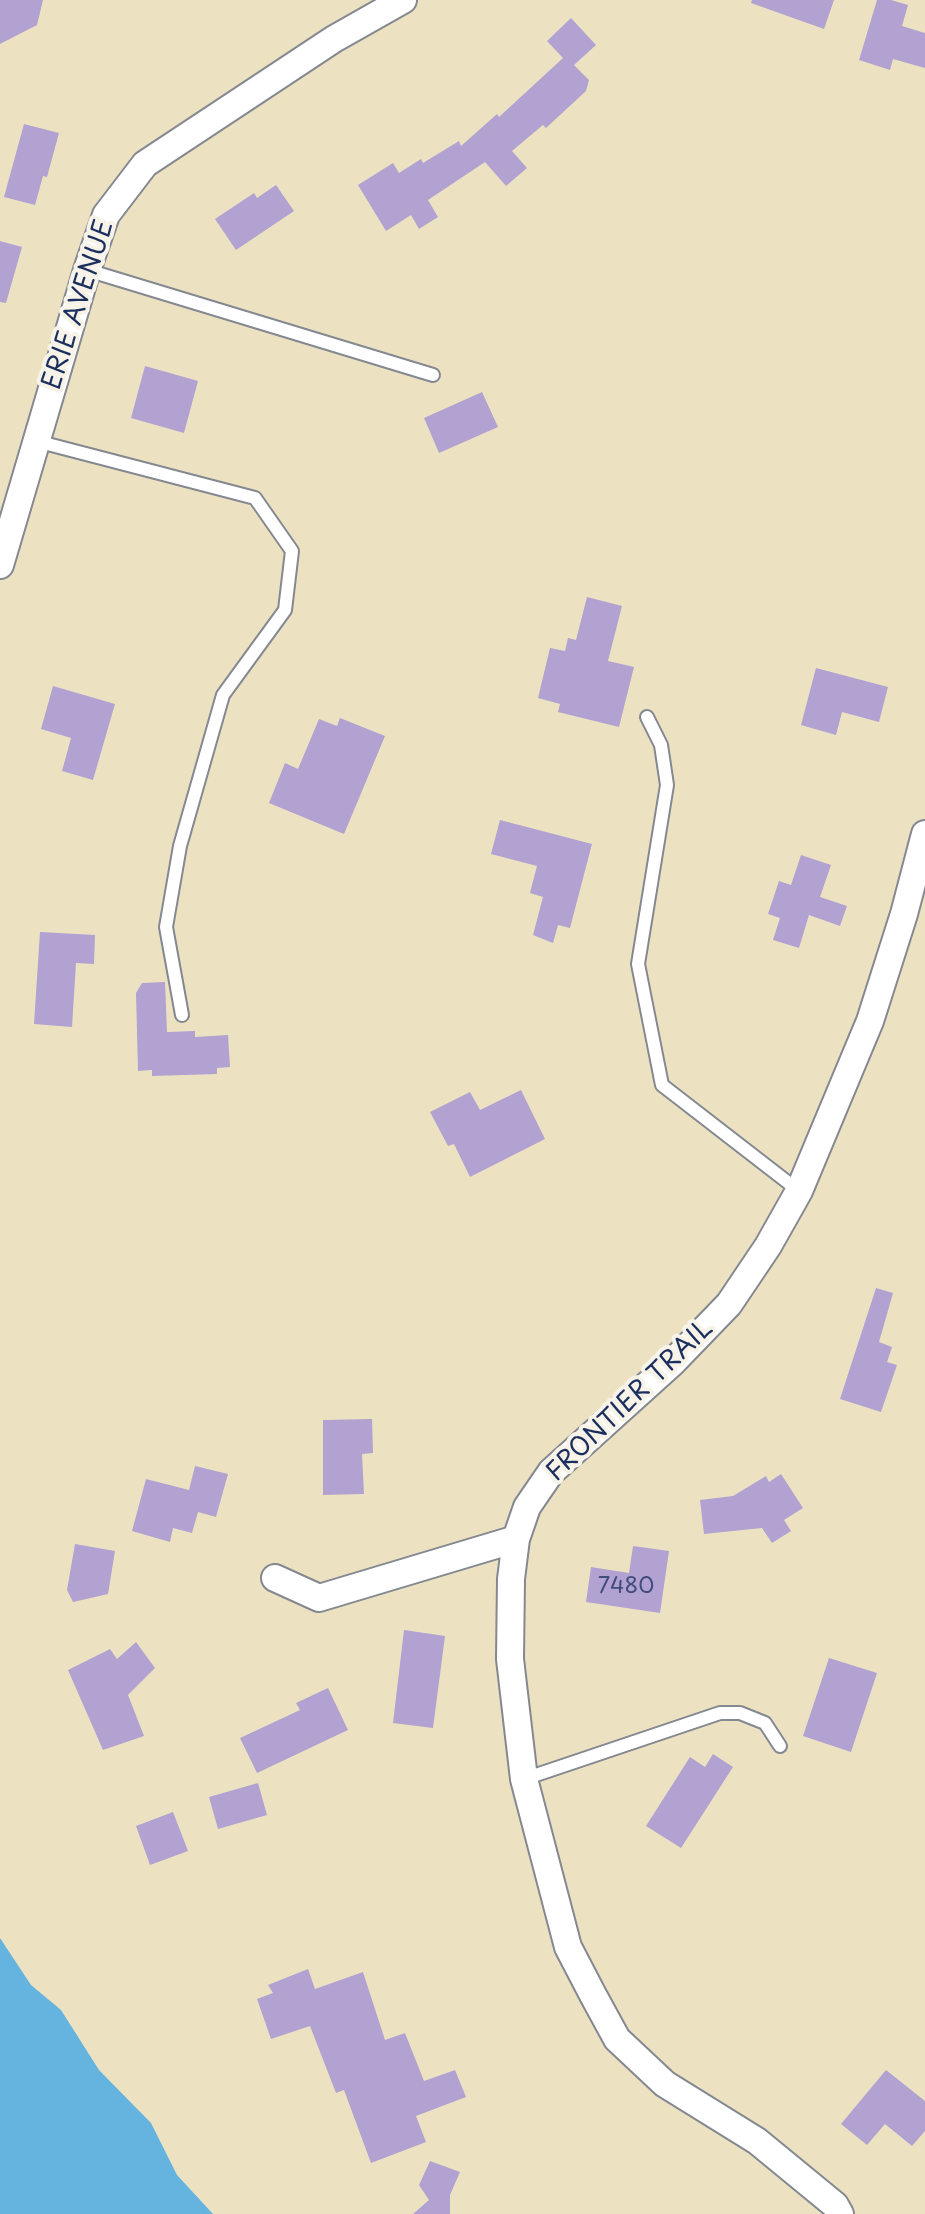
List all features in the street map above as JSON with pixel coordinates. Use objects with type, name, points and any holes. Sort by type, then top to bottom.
[{"type":"street","name":"ERIE AVENUE","points":[[0,565],[106,215],[145,164],[334,39],[403,0]]},
{"type":"street","name":"FRONTIER TRAIL","points":[[840,2214],[835,2205],[757,2141],[665,2084],[617,2039],[568,1947],[524,1779],[510,1659],[511,1579],[516,1539],[527,1507],[551,1472],[673,1362],[729,1304],[768,1246],[799,1191],[870,1021],[904,914],[925,834]]},
{"type":"street","points":[[275,1578],[319,1598],[516,1539]]},
{"type":"lane","points":[[87,270],[433,375]]},
{"type":"lane","points":[[36,441],[255,498],[292,551],[285,610],[223,695],[180,846],[166,927],[182,1015]]},
{"type":"lane","points":[[647,717],[661,745],[667,785],[638,964],[662,1085],[799,1191]]},
{"type":"lane","points":[[524,1779],[720,1713],[740,1713],[765,1723],[780,1746]]},
{"type":"water","points":[[0,1938],[31,1985],[61,2010],[99,2070],[151,2123],[177,2175],[213,2214],[0,2214]]},
{"type":"building","points":[[0,0],[43,0],[37,25],[0,44]]},
{"type":"building","points":[[752,0],[834,0],[824,29],[751,3]]},
{"type":"building","points":[[877,0],[908,5],[902,26],[925,33],[925,68],[893,59],[890,70],[859,60]]},
{"type":"building","points":[[571,18],[596,45],[574,65],[589,80],[586,91],[546,128],[543,125],[512,151],[527,168],[506,186],[485,162],[428,200],[438,217],[419,229],[411,215],[386,231],[358,185],[393,163],[399,173],[421,159],[423,163],[459,141],[461,146],[497,114],[499,117],[563,58],[547,41]]},
{"type":"building","points":[[24,124],[59,133],[47,177],[43,176],[35,205],[4,197]]},
{"type":"building","points":[[276,185],[294,211],[236,250],[215,219],[254,193],[257,198]]},
{"type":"building","points":[[0,241],[22,247],[6,303],[0,302]]},
{"type":"building","points":[[145,366],[198,381],[184,433],[131,418]]},
{"type":"building","points":[[482,392],[498,427],[439,453],[424,418]]},
{"type":"building","points":[[587,597],[622,606],[608,661],[634,667],[619,727],[558,712],[560,704],[538,698],[550,648],[565,651],[568,638],[576,640]]},
{"type":"building","points":[[816,668],[888,687],[879,722],[842,712],[836,735],[801,725]]},
{"type":"building","points":[[53,686],[115,704],[93,780],[62,771],[71,738],[41,729]]},
{"type":"building","points":[[340,718],[385,736],[344,834],[269,803],[285,763],[298,769],[319,719],[337,726]]},
{"type":"building","points":[[500,820],[592,844],[570,928],[558,925],[553,943],[533,935],[543,897],[530,893],[537,866],[491,854]]},
{"type":"building","points":[[801,855],[831,865],[820,897],[847,906],[840,926],[809,915],[799,948],[773,940],[780,918],[768,914],[779,881],[791,885]]},
{"type":"building","points":[[40,932],[95,935],[94,964],[76,963],[72,1027],[34,1024]]},
{"type":"building","points":[[165,982],[167,1032],[195,1031],[195,1037],[228,1035],[230,1067],[217,1068],[217,1074],[152,1076],[152,1070],[138,1071],[136,993],[142,983]]},
{"type":"building","points":[[521,1090],[545,1139],[470,1177],[454,1144],[448,1146],[430,1112],[470,1092],[480,1110]]},
{"type":"building","points":[[876,1288],[893,1293],[879,1342],[892,1347],[887,1362],[897,1365],[881,1412],[840,1399]]},
{"type":"building","points":[[372,1419],[373,1453],[362,1454],[364,1494],[323,1495],[323,1420]]},
{"type":"building","points":[[195,1466],[228,1474],[216,1517],[198,1512],[192,1533],[173,1528],[170,1542],[132,1531],[146,1479],[189,1490]]},
{"type":"building","points":[[781,1474],[803,1508],[784,1520],[791,1531],[772,1543],[762,1528],[704,1534],[700,1500],[733,1496],[766,1476],[769,1482]]},
{"type":"building","points":[[75,1544],[115,1551],[108,1594],[73,1602],[67,1590]]},
{"type":"building","points":[[633,1546],[669,1551],[660,1613],[586,1602],[591,1567],[629,1573]]},
{"type":"building","points":[[404,1630],[445,1636],[433,1728],[393,1723]]},
{"type":"building","points":[[136,1642],[155,1668],[128,1695],[144,1736],[103,1750],[68,1670],[110,1649],[117,1659]]},
{"type":"building","points":[[829,1658],[877,1673],[851,1752],[803,1736]]},
{"type":"building","points":[[328,1688],[348,1730],[257,1773],[240,1738],[300,1710],[296,1703]]},
{"type":"building","points":[[713,1754],[733,1767],[681,1848],[646,1826],[690,1757],[705,1767]]},
{"type":"building","points":[[258,1783],[267,1815],[218,1829],[209,1797]]},
{"type":"building","points":[[173,1812],[188,1851],[150,1865],[136,1826]]},
{"type":"building","points":[[308,1969],[315,1989],[363,1972],[385,2040],[405,2033],[424,2081],[455,2070],[466,2097],[416,2116],[426,2142],[371,2163],[344,2090],[336,2093],[310,2026],[271,2039],[257,1999],[273,1993],[268,1985]]},
{"type":"building","points":[[886,2070],[925,2101],[925,2131],[912,2146],[885,2124],[867,2145],[841,2124]]},
{"type":"building","points":[[430,2161],[460,2172],[450,2195],[450,2214],[413,2214],[429,2200],[419,2185]]}]
